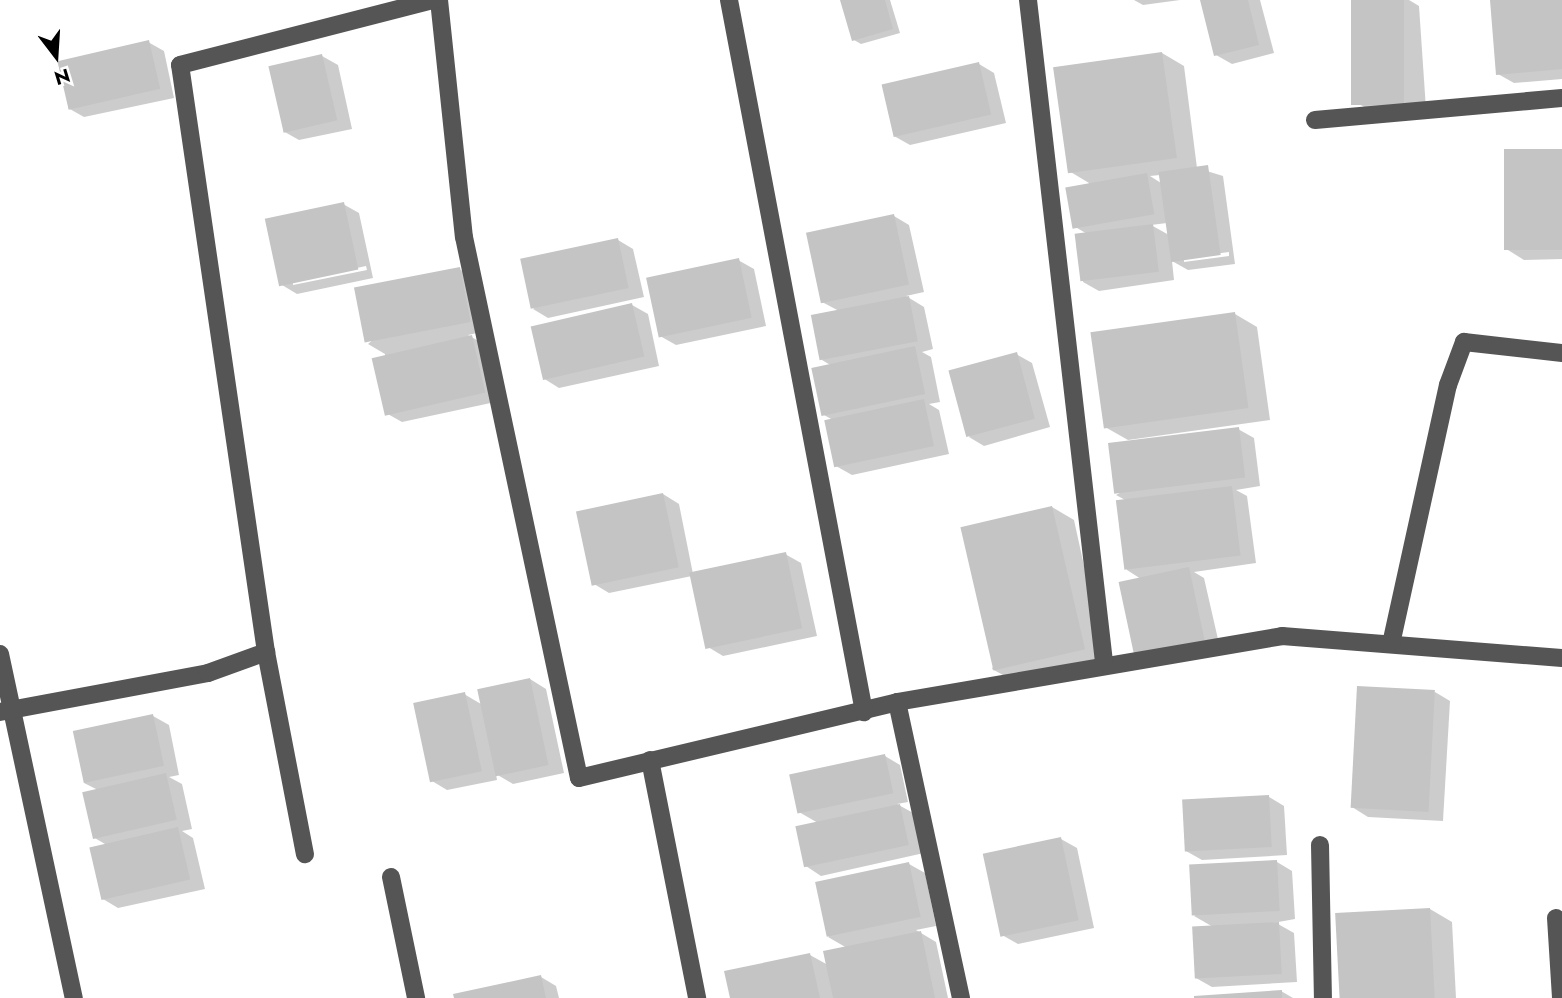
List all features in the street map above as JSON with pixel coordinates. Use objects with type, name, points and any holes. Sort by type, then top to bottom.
[{"type":"street","points":[[305,853],[266,652],[180,65],[437,0],[464,237],[579,778],[897,702],[1104,662],[1282,636],[1562,658]]},
{"type":"street","points":[[729,0],[864,712]]},
{"type":"street","points":[[1028,0],[1104,662]]},
{"type":"street","points":[[1315,120],[1562,98]]},
{"type":"street","points":[[1391,644],[1448,385],[1464,342],[1562,353]]},
{"type":"street","points":[[5,710],[208,673],[266,652]]},
{"type":"street","points":[[0,654],[5,710],[74,998]]},
{"type":"street","points":[[897,702],[961,998]]},
{"type":"street","points":[[650,760],[697,998]]},
{"type":"street","points":[[1320,845],[1323,998]]},
{"type":"street","points":[[391,877],[416,998]]},
{"type":"street","points":[[1556,918],[1561,998]]},
{"type":"building","points":[[840,0],[885,0],[893,29],[852,41]]},
{"type":"building","points":[[1200,0],[1248,0],[1259,45],[1214,56]]},
{"type":"building","points":[[1351,0],[1404,0],[1404,105],[1351,105]]},
{"type":"building","points":[[1490,0],[1562,0],[1562,69],[1496,75]]},
{"type":"building","points":[[149,40],[160,89],[69,110],[57,61]]},
{"type":"building","points":[[1162,52],[1177,158],[1068,173],[1053,67]]},
{"type":"building","points":[[322,54],[337,120],[284,133],[268,66]]},
{"type":"building","points":[[979,62],[991,115],[894,137],[882,84]]},
{"type":"building","points":[[1504,149],[1562,149],[1562,250],[1504,250]]},
{"type":"building","points":[[1208,165],[1221,255],[1171,262],[1158,172]]},
{"type":"building","points":[[1147,173],[1154,214],[1073,229],[1065,187]]},
{"type":"building","points":[[344,202],[358,269],[279,286],[265,219]]},
{"type":"building","points":[[894,214],[909,284],[821,303],[806,233]]},
{"type":"building","points":[[1153,224],[1159,272],[1080,281],[1075,234]]},
{"type":"building","points":[[618,238],[629,288],[531,309],[520,259]]},
{"type":"building","points":[[739,258],[752,318],[659,337],[646,278]]},
{"type":"building","points":[[460,267],[471,322],[365,343],[354,288]]},
{"type":"building","points":[[909,296],[918,341],[820,360],[811,315]]},
{"type":"building","points":[[632,303],[644,357],[543,380],[531,326]]},
{"type":"building","points":[[1235,312],[1248,408],[1104,428],[1090,332]]},
{"type":"building","points":[[472,335],[485,392],[385,416],[372,358]]},
{"type":"building","points":[[915,346],[925,394],[822,416],[811,368]]},
{"type":"building","points":[[1017,352],[1035,419],[966,437],[948,370]]},
{"type":"building","points":[[924,399],[934,446],[834,467],[824,420]]},
{"type":"building","points":[[1239,427],[1245,478],[1114,494],[1108,443]]},
{"type":"building","points":[[1232,486],[1241,555],[1124,570],[1116,500]]},
{"type":"building","points":[[663,493],[679,567],[592,586],[576,512]]},
{"type":"building","points":[[1052,506],[1085,649],[993,670],[960,527]]},
{"type":"building","points":[[786,552],[802,628],[705,649],[689,573]]},
{"type":"building","points":[[1189,567],[1205,640],[1134,655],[1119,582]]},
{"type":"building","points":[[530,678],[549,765],[496,776],[477,689]]},
{"type":"building","points":[[1357,686],[1435,690],[1429,812],[1351,808]]},
{"type":"building","points":[[465,692],[482,771],[430,782],[413,703]]},
{"type":"building","points":[[153,714],[164,766],[84,783],[73,731]]},
{"type":"building","points":[[885,754],[893,793],[797,814],[789,774]]},
{"type":"building","points":[[166,773],[177,820],[93,839],[82,792]]},
{"type":"building","points":[[1269,795],[1272,847],[1185,851],[1182,800]]},
{"type":"building","points":[[900,804],[909,845],[804,867],[795,826]]},
{"type":"building","points":[[178,827],[190,880],[101,900],[89,847]]},
{"type":"building","points":[[1061,837],[1079,920],[1000,937],[983,854]]},
{"type":"building","points":[[1277,860],[1280,911],[1192,916],[1189,865]]},
{"type":"building","points":[[909,862],[921,917],[827,937],[815,882]]},
{"type":"building","points":[[1430,908],[1435,998],[1340,998],[1335,913]]},
{"type":"building","points":[[1279,922],[1282,974],[1195,978],[1192,927]]},
{"type":"building","points":[[921,931],[935,998],[833,998],[823,951]]},
{"type":"building","points":[[810,953],[820,998],[730,998],[724,971]]},
{"type":"building","points":[[541,975],[546,998],[454,998],[453,994]]},
{"type":"building","points":[[1282,990],[1282,998],[1194,998],[1194,996]]}]
